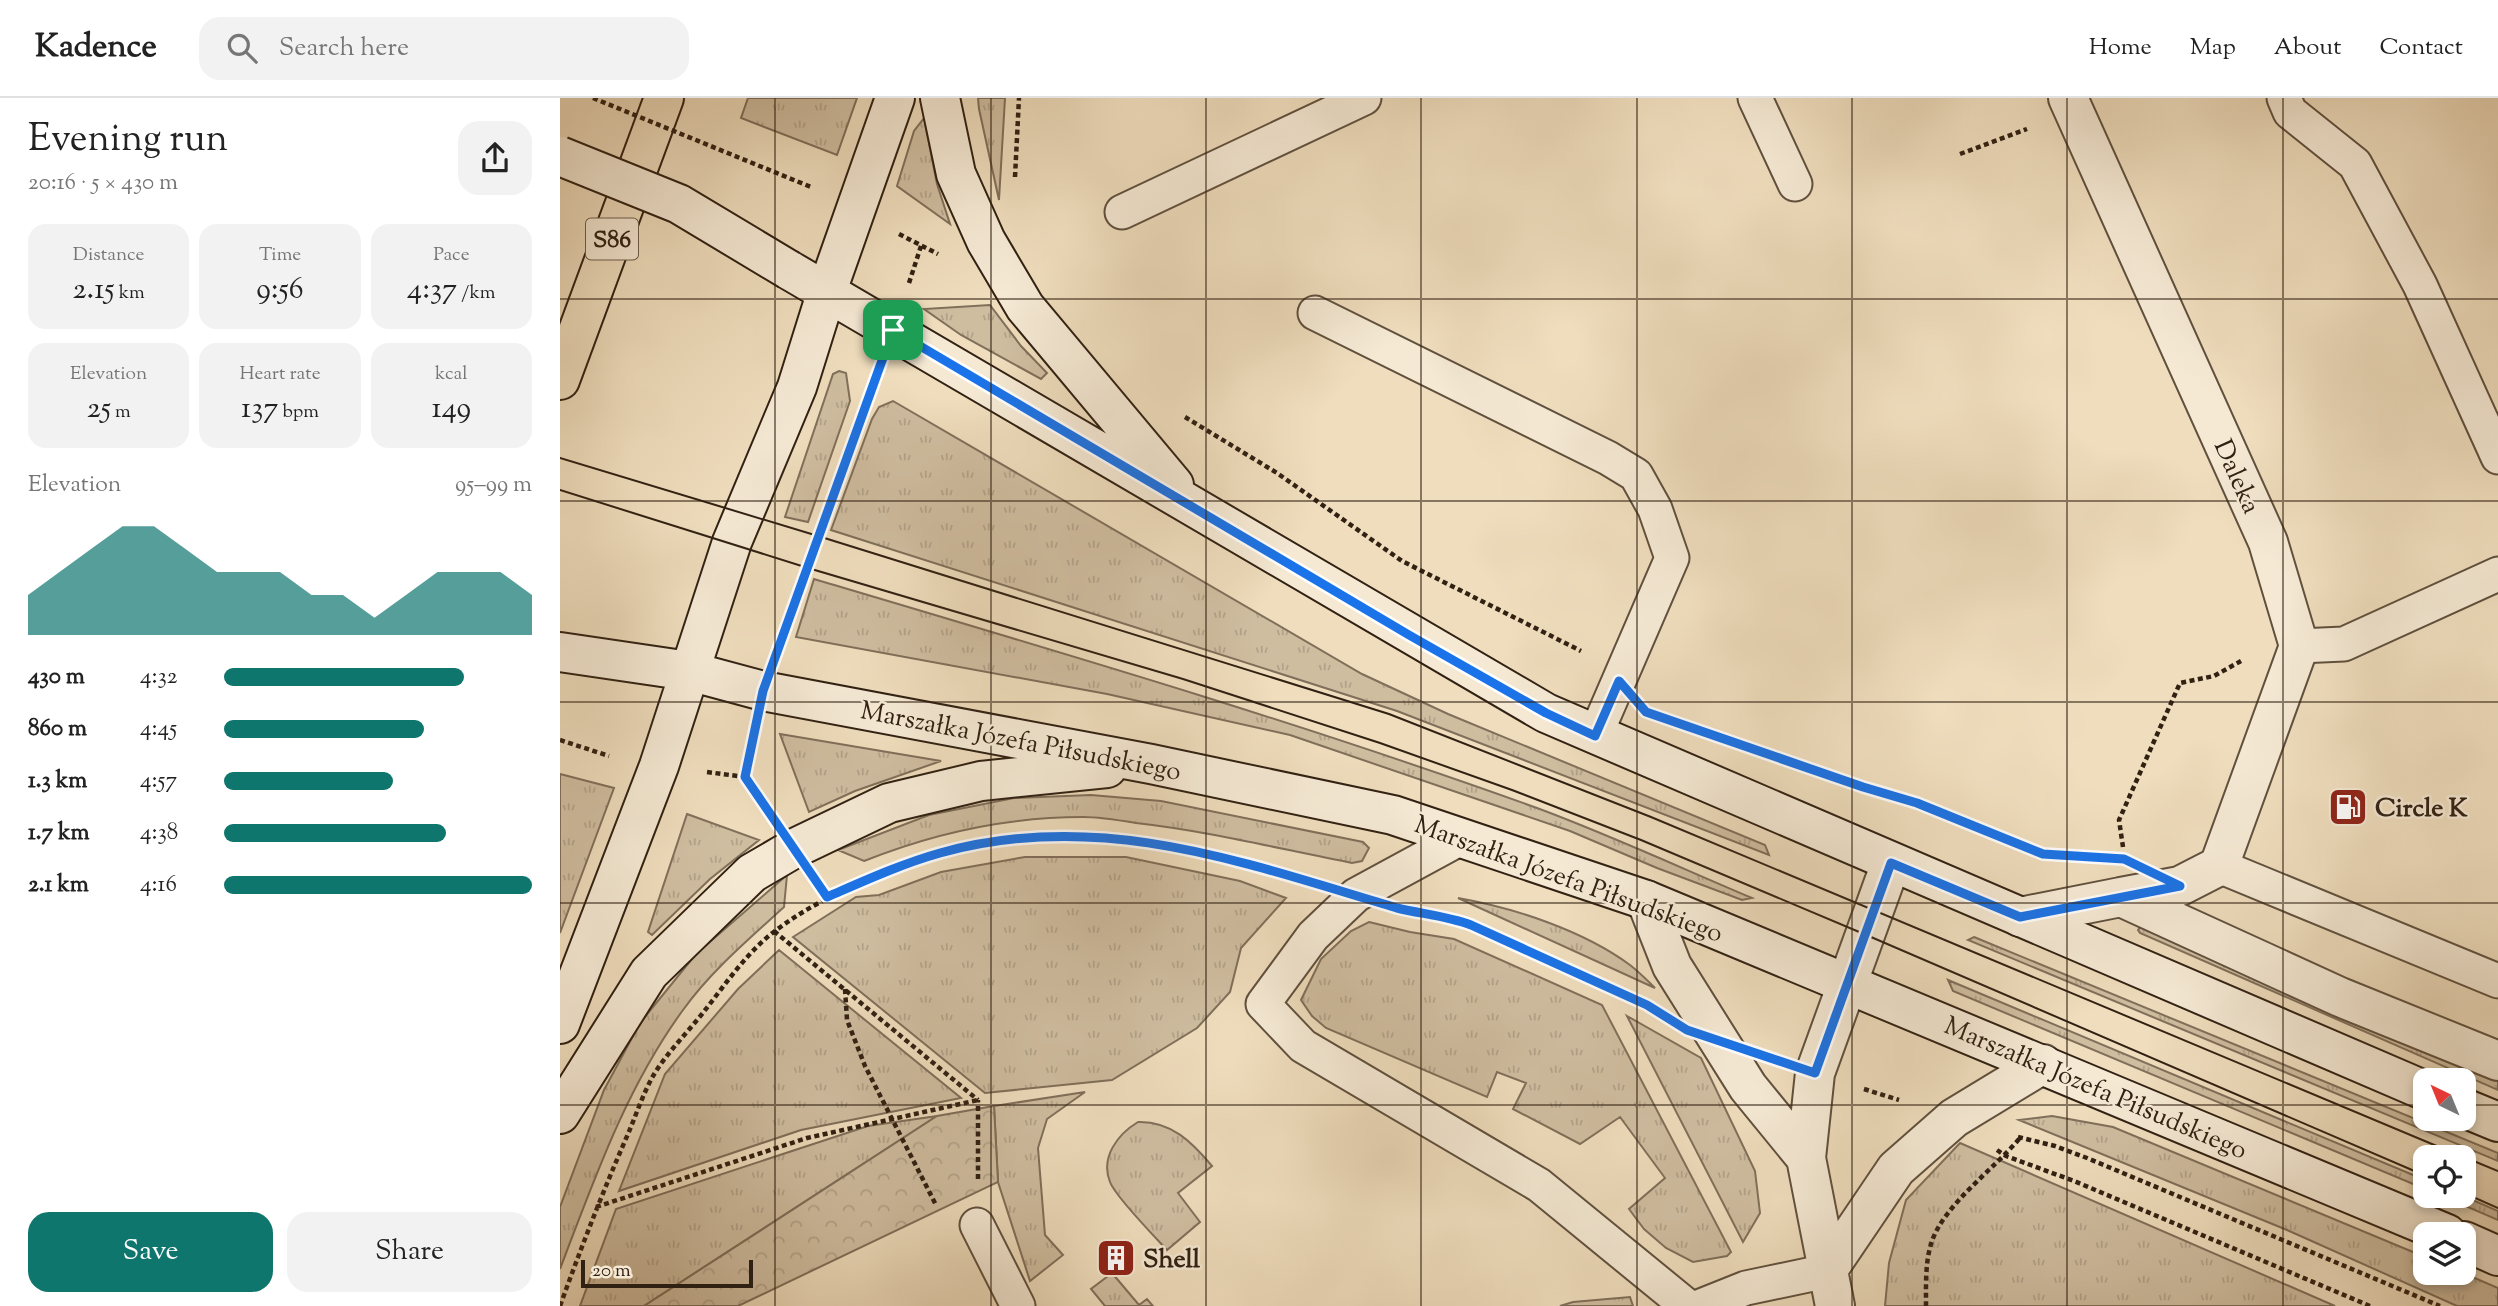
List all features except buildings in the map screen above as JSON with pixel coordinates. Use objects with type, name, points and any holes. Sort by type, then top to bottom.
[{"type":"highway","name":"S86","points":[[560,380],[664,98]]},
{"type":"main road","points":[[560,1024],[659,766],[718,580],[742,514],[797,387],[827,291],[895,98]]},
{"type":"main road","points":[[940,98],[956,174],[986,241],[1025,307],[1191,505]]},
{"type":"main road","name":"Daleka","points":[[2068,98],[2268,542],[2299,646]]},
{"type":"main road","points":[[560,156],[679,204],[1523,700],[1595,736],[2413,1085]]},
{"type":"main road","points":[[2020,917],[2180,886],[2219,866],[2299,646]]},
{"type":"main road","name":"Marszałka Józefa Piłsudskiego","points":[[560,652],[689,671],[763,691],[1151,764],[1393,815],[1646,900],[2418,1222]]},
{"type":"main road","points":[[560,1114],[649,973],[752,873],[793,849],[889,803],[981,781],[1151,764]]},
{"type":"main road","points":[[1831,1288],[1806,1158],[1815,1073],[1891,863]]},
{"type":"main road","points":[[2121,897],[2340,997],[2498,1061]]},
{"type":"main road","points":[[1646,900],[1672,966],[1748,1087],[1806,1158]]},
{"type":"main road","points":[[1831,1288],[1896,1169],[1954,1118],[2043,1064]]},
{"type":"main road","points":[[2476,1113],[2498,1122]]},
{"type":"main road","points":[[2476,1246],[2498,1256]]},
{"type":"lane","points":[[1122,212],[1320,107],[1364,98]]},
{"type":"lane","points":[[1755,98],[1795,184]]},
{"type":"lane","points":[[2284,98],[2290,112],[2355,164],[2420,285],[2498,457]]},
{"type":"lane","points":[[1315,313],[1608,458],[1636,475],[1655,509],[1672,558],[1595,736]]},
{"type":"lane","points":[[2299,646],[2344,644],[2498,574]]},
{"type":"lane","points":[[1461,838],[1356,895],[1313,936],[1263,1004],[1303,1046],[1539,1185],[1687,1306]]},
{"type":"lane","points":[[2219,866],[2498,981]]},
{"type":"lane","points":[[977,1225],[1018,1306]]},
{"type":"lane","points":[[1701,1306],[1746,1288],[1831,1288]]},
{"type":"path","points":[[593,98],[811,187]]},
{"type":"path","points":[[1015,186],[1019,98]]},
{"type":"path","points":[[1960,154],[2032,127]]},
{"type":"path","points":[[793,849],[745,777],[763,691],[921,246]]},
{"type":"path","points":[[1174,411],[1277,473],[1402,561],[1600,660],[1619,681]]},
{"type":"path","points":[[2180,886],[2124,859],[2119,820],[2180,683],[2214,676],[2249,656]]},
{"type":"path","points":[[560,740],[598,754]]},
{"type":"path","points":[[1799,765],[1917,803],[2043,854],[2070,856]]},
{"type":"path","points":[[560,1306],[596,1207],[654,1075],[746,958],[775,932],[827,897],[912,862],[978,844],[1050,836],[1116,837],[1180,847],[1228,857],[1421,914],[1450,918],[1471,925],[1640,1002]]},
{"type":"path","points":[[775,932],[978,1100]]},
{"type":"path","points":[[845,989],[847,1020],[865,1066],[943,1219],[977,1225],[978,1100]]},
{"type":"path","points":[[1815,1073],[1954,1118]]},
{"type":"path","points":[[596,1207],[807,1138],[978,1100]]},
{"type":"path","points":[[1926,1306],[1928,1255],[1937,1229],[1960,1200],[2021,1138],[2069,1151],[2440,1306]]},
{"type":"path","points":[[2006,1156],[2074,1181],[2370,1306]]},
{"type":"green space","points":[[748,98],[857,98],[837,155],[741,118]]},
{"type":"green space","points":[[978,98],[1005,98],[999,200],[979,109]]},
{"type":"green space","points":[[924,118],[937,184],[950,224],[897,186],[914,131]]},
{"type":"green space","points":[[990,305],[1021,346],[1047,373],[1041,379],[961,335],[924,309]]},
{"type":"green space","points":[[839,371],[846,373],[850,401],[808,522],[785,517],[833,374]]},
{"type":"green space","points":[[893,401],[1362,674],[1448,714],[1765,845],[1769,855],[1397,711],[831,530],[872,419],[879,407]]},
{"type":"green space","points":[[814,579],[1177,688],[1448,776],[1564,818],[1752,898],[1742,900],[1570,831],[1290,735],[1107,694],[796,637]]},
{"type":"green space","points":[[780,734],[941,761],[855,791],[809,812]]},
{"type":"green space","points":[[560,774],[614,788],[560,933]]},
{"type":"green space","points":[[1091,795],[1161,801],[1363,842],[1369,848],[1362,861],[1352,863],[1190,831],[1083,817],[1026,820],[971,828],[917,842],[864,861],[838,850],[929,815],[1014,798]]},
{"type":"green space","points":[[687,814],[759,840],[710,879],[652,935],[648,932]]},
{"type":"green space","points":[[1025,857],[1126,857],[1240,881],[1286,898],[1241,948],[1230,992],[1197,1028],[1112,1080],[985,1093],[793,937],[856,897],[879,895],[941,872]]},
{"type":"green space","points":[[787,875],[784,907],[731,956],[694,996],[645,1071],[613,1135],[560,1269],[560,1207],[604,1090],[640,1023],[696,954]]},
{"type":"green space","points":[[1458,898],[1502,908],[1570,931],[1612,953],[1655,988]]},
{"type":"green space","points":[[1369,922],[1454,939],[1602,1005],[1731,1252],[1727,1256],[1693,1262],[1666,1248],[1644,1229],[1629,1209],[1665,1178],[1620,1117],[1580,1144],[1513,1109],[1526,1083],[1497,1072],[1487,1097],[1326,1028],[1312,1016],[1301,1000],[1321,959],[1351,931]]},
{"type":"green space","points":[[2141,926],[2498,1077],[2498,1090],[2476,1080],[2476,1068],[2448,1068],[2138,930]]},
{"type":"green space","points":[[1974,937],[2413,1118],[2413,1126],[1968,940]]},
{"type":"green space","points":[[779,950],[961,1098],[801,1130],[619,1191],[665,1074],[738,989]]},
{"type":"green space","points":[[1948,980],[2413,1175],[2413,1184],[1953,991]]},
{"type":"green space","points":[[1627,1016],[1701,1058],[1755,1171],[1760,1213],[1743,1242]]},
{"type":"green space","points":[[1085,1092],[1047,1119],[1038,1148],[1045,1235],[1063,1255],[1030,1281],[998,1182],[994,1106]]},
{"type":"green space","points":[[994,1106],[998,1182],[738,1306],[644,1306],[937,1116]]},
{"type":"green space","points":[[937,1116],[644,1306],[580,1306],[616,1209],[868,1126]]},
{"type":"green space","points":[[2052,1116],[2113,1127],[2413,1252],[2413,1285],[2476,1285],[2476,1278],[2498,1288],[2498,1306],[2457,1306],[2287,1230],[2019,1120]]},
{"type":"green space","points":[[1138,1122],[1171,1129],[1197,1149],[1212,1166],[1178,1193],[1200,1222],[1167,1250],[1119,1197],[1110,1182],[1107,1164],[1109,1155],[1124,1133]]},
{"type":"green space","points":[[2426,1131],[2445,1131],[2498,1153],[2498,1161],[2476,1152],[2476,1145],[2460,1145]]},
{"type":"green space","points":[[1960,1143],[2335,1306],[1885,1306],[1889,1263],[1906,1200]]},
{"type":"green space","points":[[2476,1201],[2498,1211],[2498,1220],[2470,1208],[2476,1208]]},
{"type":"green space","points":[[1112,1273],[1139,1305],[1147,1299],[1153,1306],[1105,1306],[1091,1289]]},
{"type":"green space","points":[[1630,1297],[1633,1306],[1560,1306],[1573,1302]]},
{"type":"tram line","points":[[560,458],[1389,714],[1651,817],[2434,1145]]},
{"type":"tram line","points":[[560,490],[808,568],[1183,679],[1380,743],[1512,790],[1641,840],[1864,934],[2413,1170]]},
{"type":"tram line","points":[[2476,1162],[2498,1171]]},
{"type":"tram line","points":[[2476,1198],[2498,1208]]},
{"type":"place","name":"Circle K","points":[[2348,807]]},
{"type":"place","name":"Shell","points":[[1116,1258]]},
{"type":"route","points":[[893,330],[1409,635],[1546,713],[1595,736],[1619,681],[1646,712],[1917,803],[2043,854],[2124,859],[2180,886],[2020,917],[1891,863],[1815,1073],[1687,1030],[1647,1005],[1471,925],[1450,918],[1397,908],[1228,857],[1148,841],[1084,835],[978,844],[912,862],[827,897],[745,777],[763,691],[893,330]]}]
